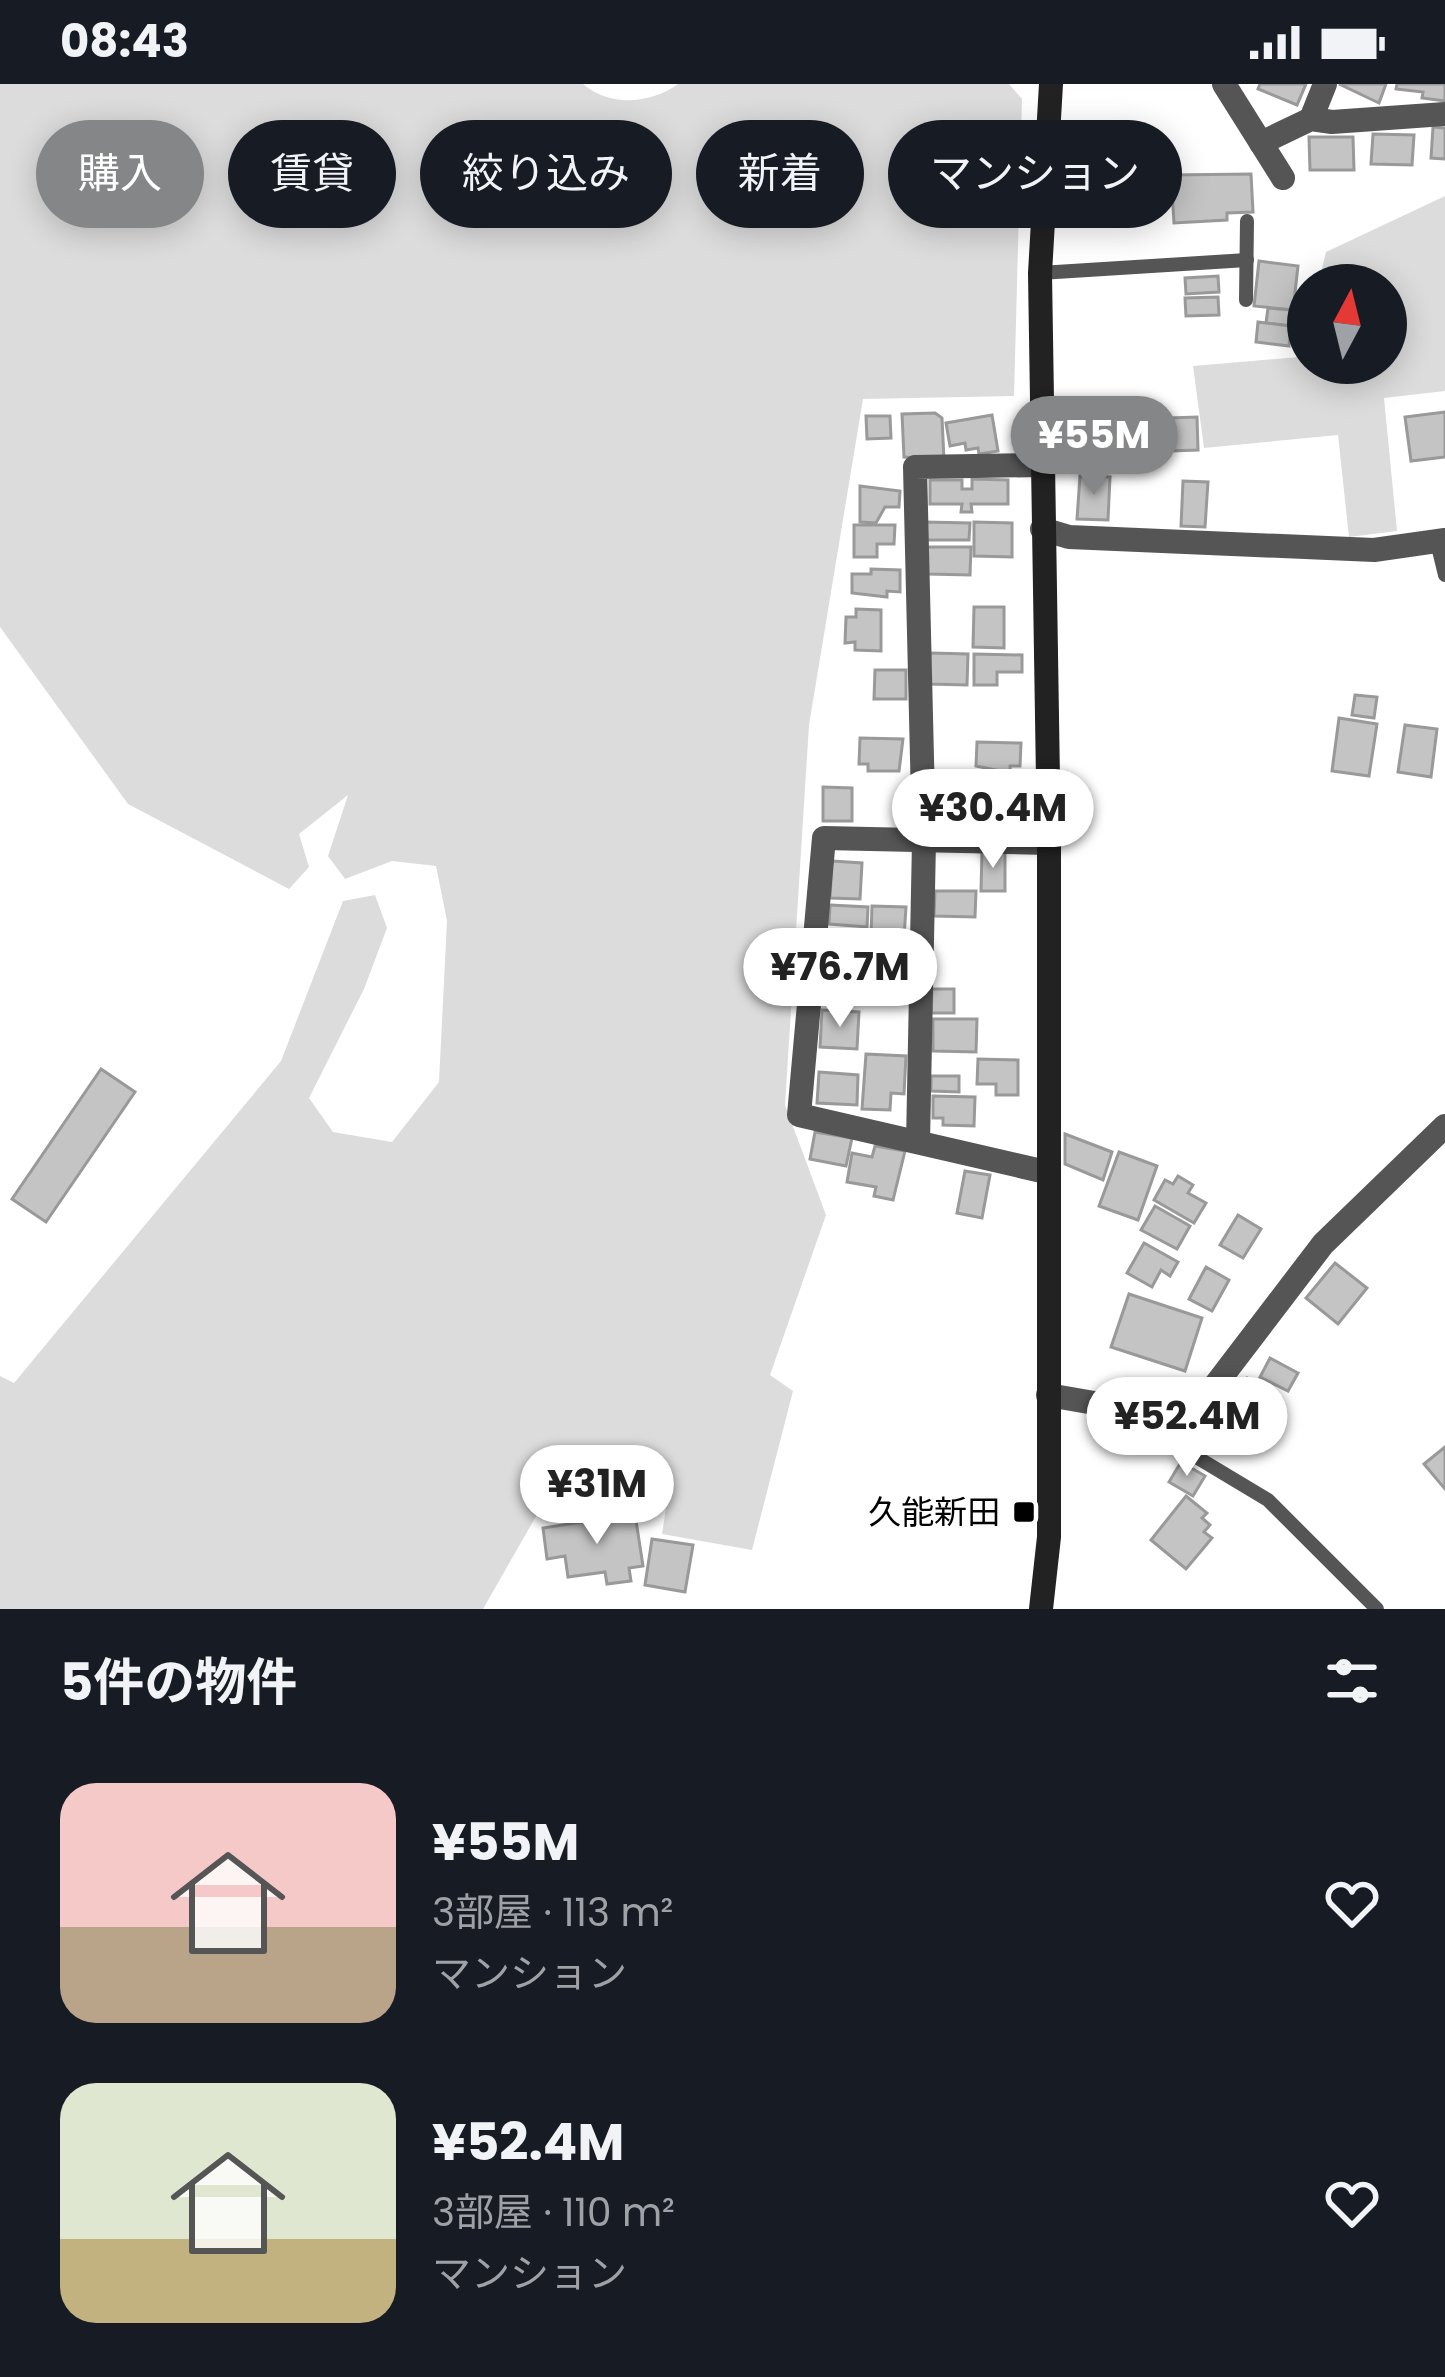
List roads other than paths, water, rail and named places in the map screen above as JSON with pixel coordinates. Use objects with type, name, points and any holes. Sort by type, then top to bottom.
[{"type":"street","points":[[1041,1609],[1049,1538],[1049,844],[1040,273],[1052,84]]},
{"type":"street","points":[[1224,84],[1283,178]]},
{"type":"street","points":[[1311,119],[1325,84]]},
{"type":"street","points":[[1261,143],[1311,119],[1332,122],[1445,114]]},
{"type":"street","points":[[918,1142],[924,841],[915,466],[1041,465]]},
{"type":"street","points":[[1042,529],[1070,537],[1374,550],[1441,541]]},
{"type":"street","points":[[1046,1172],[799,1115],[824,838],[1049,844]]},
{"type":"street","points":[[1048,1395],[1181,1418],[1204,1400],[1323,1244],[1445,1126]]},
{"type":"lane","points":[[1246,300],[1247,221]]},
{"type":"lane","points":[[1040,273],[1247,260]]},
{"type":"lane","points":[[1441,541],[1445,575]]},
{"type":"lane","points":[[1181,1418],[1179,1443],[1188,1452],[1268,1500],[1377,1609]]},
{"type":"place","name":"久能新田","points":[[1024,1512]]}]
